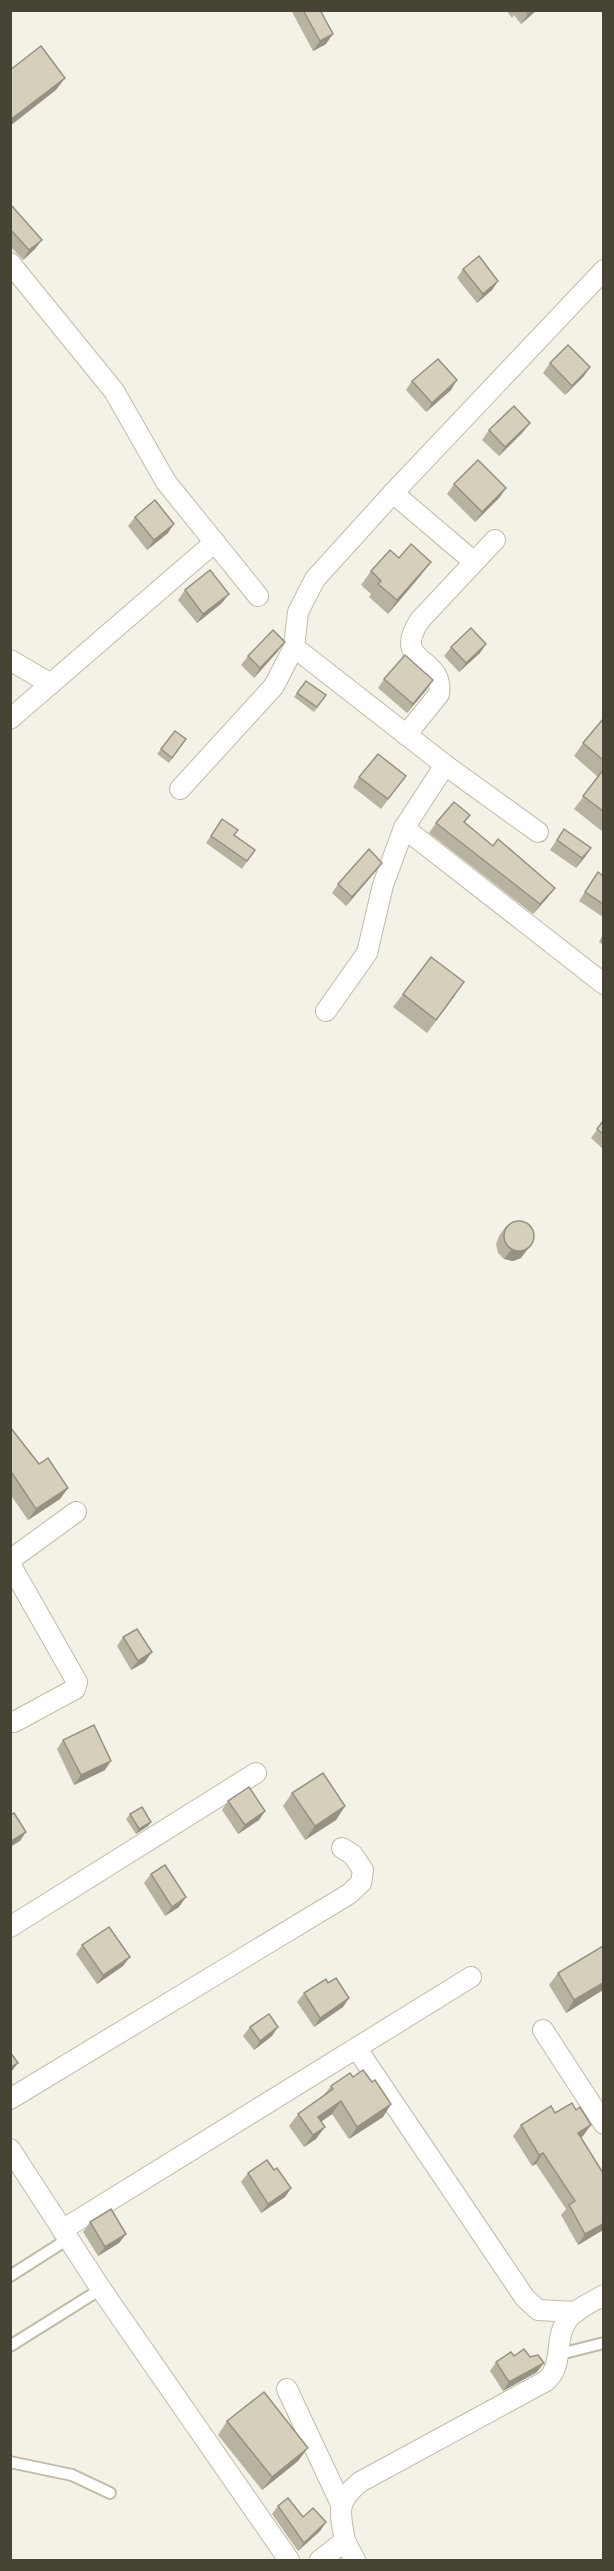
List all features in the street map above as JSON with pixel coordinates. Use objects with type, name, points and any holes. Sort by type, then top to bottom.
[{"type":"street","points":[[10,263],[114,391],[166,482],[258,596]]},
{"type":"street","points":[[180,789],[274,686],[294,647],[298,612],[315,579],[603,270]]},
{"type":"street","points":[[393,493],[473,561]]},
{"type":"street","points":[[406,735],[439,694],[440,686],[438,677],[410,648],[409,641],[412,632],[473,561],[495,540]]},
{"type":"street","points":[[10,719],[215,542]]},
{"type":"street","points":[[294,647],[445,765],[538,832]]},
{"type":"street","points":[[10,660],[51,684]]},
{"type":"street","points":[[326,1011],[367,953],[385,878],[404,828],[445,765]]},
{"type":"street","points":[[404,828],[603,984]]},
{"type":"street","points":[[10,1721],[14,1722],[75,1689],[77,1682],[10,1562],[76,1512]]},
{"type":"street","points":[[10,1927],[256,1773]]},
{"type":"street","points":[[10,2099],[349,1894],[361,1883],[363,1870],[353,1855],[342,1848]]},
{"type":"street","points":[[65,2234],[471,1977]]},
{"type":"street","points":[[543,2030],[603,2124]]},
{"type":"street","points":[[357,2049],[525,2298],[538,2310],[576,2312]]},
{"type":"street","points":[[10,2149],[101,2289],[289,2560]]},
{"type":"street","points":[[341,2504],[346,2494],[360,2482],[546,2381],[555,2372],[563,2329],[576,2312],[603,2295]]},
{"type":"street","points":[[287,2389],[341,2504],[345,2541],[355,2560]]},
{"type":"street","points":[[320,2560],[345,2541]]},
{"type":"lane","points":[[10,2276],[65,2234]]},
{"type":"lane","points":[[10,2346],[101,2289]]},
{"type":"lane","points":[[560,2354],[603,2343]]},
{"type":"lane","points":[[10,2462],[72,2475],[110,2493]]},
{"type":"building","points":[[303,10],[320,10],[333,34],[320,41]]},
{"type":"building","points":[[41,46],[65,78],[10,120],[10,70]]},
{"type":"building","points":[[11,205],[42,240],[29,250],[10,229]]},
{"type":"building","points":[[479,256],[498,281],[483,294],[463,269]]},
{"type":"building","points":[[568,345],[590,367],[572,386],[550,363]]},
{"type":"building","points":[[438,359],[457,380],[432,403],[412,381]]},
{"type":"building","points":[[514,406],[530,423],[505,447],[489,430]]},
{"type":"building","points":[[478,460],[506,488],[482,512],[454,484]]},
{"type":"building","points":[[155,500],[174,524],[154,540],[135,517]]},
{"type":"building","points":[[411,544],[431,562],[397,600],[378,584],[381,581],[371,571],[390,550],[399,558]]},
{"type":"building","points":[[210,570],[229,594],[203,614],[185,590]]},
{"type":"building","points":[[471,628],[486,644],[466,663],[451,647]]},
{"type":"building","points":[[273,630],[285,642],[260,668],[248,656]]},
{"type":"building","points":[[405,655],[433,680],[413,704],[384,679]]},
{"type":"building","points":[[306,681],[326,695],[317,707],[297,693]]},
{"type":"building","points":[[603,719],[603,760],[583,743]]},
{"type":"building","points":[[175,731],[186,739],[172,758],[161,749]]},
{"type":"building","points":[[378,754],[406,776],[388,799],[359,777]]},
{"type":"building","points":[[603,770],[603,811],[583,796]]},
{"type":"building","points":[[454,802],[470,815],[464,822],[493,846],[498,839],[555,888],[540,904],[436,823]]},
{"type":"building","points":[[222,819],[238,830],[234,835],[255,850],[247,861],[211,836]]},
{"type":"building","points":[[564,829],[591,848],[582,858],[557,840]]},
{"type":"building","points":[[369,849],[382,863],[352,897],[338,884]]},
{"type":"building","points":[[598,872],[603,876],[603,904],[585,892]]},
{"type":"building","points":[[431,957],[464,982],[436,1020],[403,994]]},
{"type":"building","points":[[603,1121],[603,1134],[597,1129]]},
{"type":"building","points":[[519,1221],[530,1225],[534,1236],[530,1247],[519,1251],[508,1247],[504,1236],[508,1225]]},
{"type":"building","points":[[10,1427],[39,1464],[48,1458],[68,1488],[36,1509],[10,1470]]},
{"type":"building","points":[[137,1629],[152,1652],[138,1661],[123,1637]]},
{"type":"building","points":[[94,1725],[111,1761],[81,1775],[63,1740]]},
{"type":"building","points":[[323,1773],[345,1806],[315,1826],[292,1793]]},
{"type":"building","points":[[249,1787],[265,1811],[245,1825],[228,1801]]},
{"type":"building","points":[[142,1807],[151,1822],[139,1829],[130,1814]]},
{"type":"building","points":[[14,1813],[26,1832],[10,1842],[10,1815]]},
{"type":"building","points":[[165,1865],[186,1897],[172,1907],[151,1874]]},
{"type":"building","points":[[109,1927],[130,1957],[103,1975],[82,1945]]},
{"type":"building","points":[[603,1946],[603,1983],[574,2000],[558,1973]]},
{"type":"building","points":[[336,1978],[349,1998],[320,2018],[304,1993],[326,1979],[328,1983]]},
{"type":"building","points":[[269,2014],[278,2027],[260,2041],[250,2027]]},
{"type":"building","points":[[10,2052],[18,2063],[10,2068]]},
{"type":"building","points":[[363,2070],[372,2082],[375,2080],[391,2104],[357,2127],[341,2101],[318,2117],[325,2127],[313,2135],[298,2114],[333,2089],[331,2086],[350,2073],[353,2077]]},
{"type":"building","points":[[572,2103],[576,2110],[580,2107],[591,2125],[578,2133],[603,2173],[603,2224],[585,2234],[569,2205],[575,2201],[543,2153],[539,2155],[521,2125],[551,2106],[555,2113]]},
{"type":"building","points":[[267,2160],[274,2170],[277,2168],[291,2188],[268,2204],[248,2173]]},
{"type":"building","points":[[111,2209],[126,2234],[105,2247],[90,2222]]},
{"type":"building","points":[[524,2349],[530,2357],[538,2355],[544,2363],[509,2382],[496,2362],[511,2352],[514,2356]]},
{"type":"building","points":[[264,2392],[308,2448],[272,2477],[227,2421]]},
{"type":"building","points":[[288,2498],[303,2517],[313,2508],[326,2522],[304,2543],[278,2506]]}]
